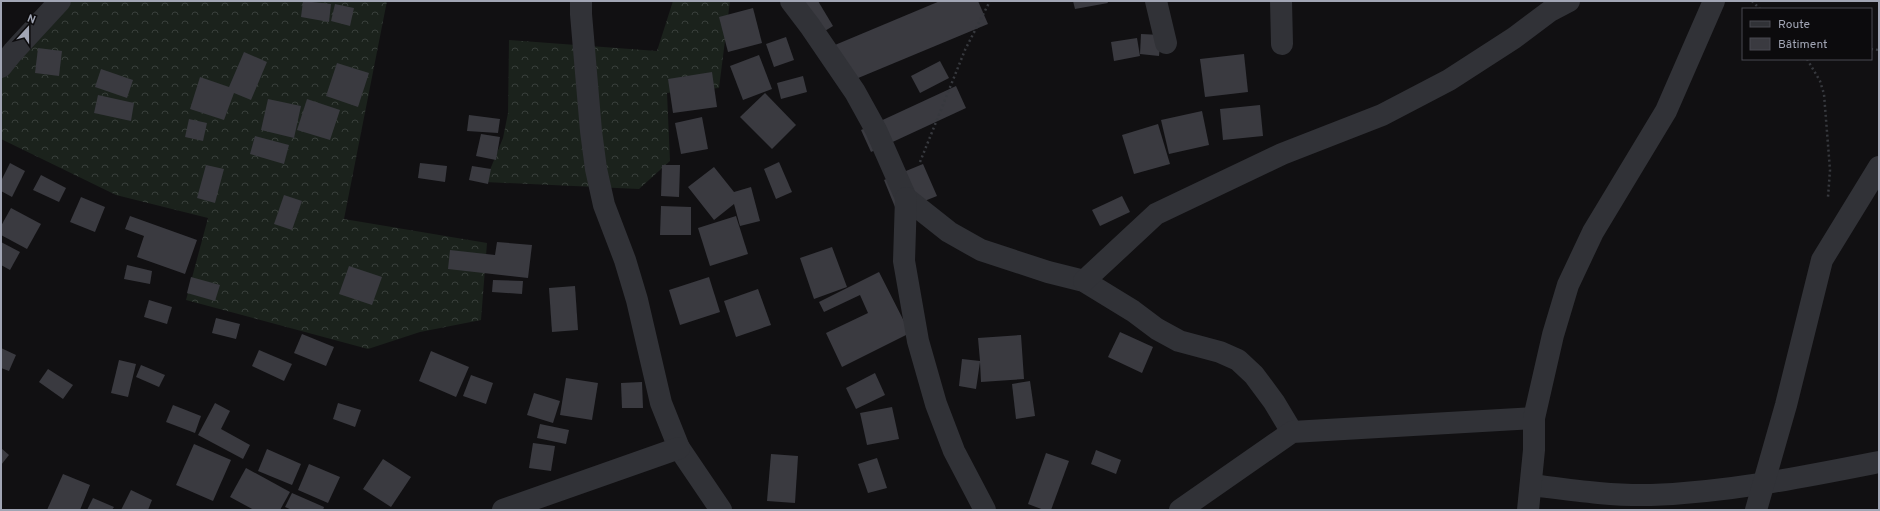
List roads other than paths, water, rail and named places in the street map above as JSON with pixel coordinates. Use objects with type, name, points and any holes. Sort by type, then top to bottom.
[{"type":"street","points":[[1,67],[60,1]]},
{"type":"street","points":[[581,1],[591,131],[604,205],[625,260],[635,294],[662,404],[679,448],[721,510]]},
{"type":"street","points":[[791,1],[855,92],[876,130],[906,198],[904,262],[918,341],[936,404],[954,451],[985,510]]},
{"type":"street","points":[[1156,1],[1166,43]]},
{"type":"street","points":[[1281,1],[1282,44]]},
{"type":"street","points":[[1084,281],[1156,214],[1282,154],[1382,115],[1449,80],[1514,38],[1550,11],[1569,1]]},
{"type":"street","points":[[1528,510],[1534,450],[1534,418],[1553,335],[1568,285],[1593,232],[1666,111],[1714,1]]},
{"type":"street","points":[[1756,510],[1786,405],[1822,260],[1879,167]]},
{"type":"street","points":[[906,198],[949,232],[981,250],[1048,272],[1084,281],[1132,311],[1157,329],[1179,341],[1220,352],[1238,360],[1254,375],[1270,396],[1292,432]]},
{"type":"street","points":[[1180,510],[1292,432],[1534,418]]},
{"type":"street","points":[[503,510],[679,448]]},
{"type":"street","points":[[1531,485],[1609,494],[1651,495],[1764,484],[1879,462]]}]
